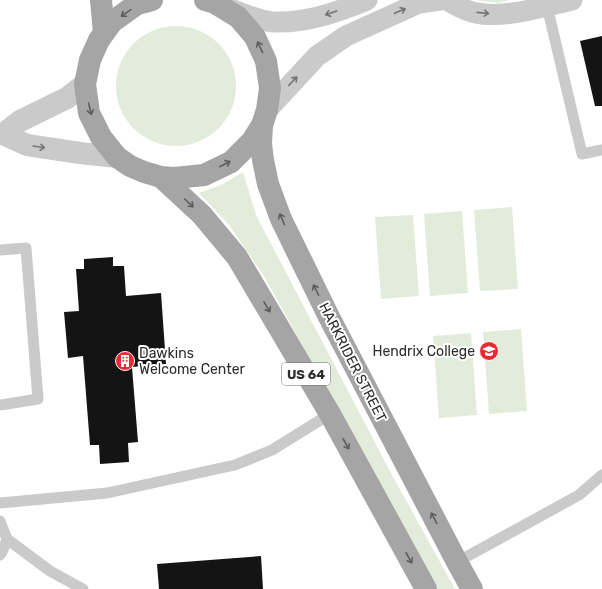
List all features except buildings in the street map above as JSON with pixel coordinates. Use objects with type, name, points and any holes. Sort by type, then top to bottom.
[{"type":"main road","points":[[101,0],[104,33]]},
{"type":"main road","points":[[152,0],[138,4],[112,22],[99,40],[90,60],[85,84],[90,113],[101,137],[117,157],[137,169],[161,177],[174,178],[204,175],[231,162],[252,141],[265,118]]},
{"type":"main road","name":"HARKRIDER STREET","points":[[210,1],[238,17],[255,37],[266,62],[270,88],[261,144],[263,160],[268,184],[281,219],[329,317],[472,589]]},
{"type":"main road","name":"US 64","points":[[161,177],[202,215],[237,257],[330,414],[426,589]]},
{"type":"street","points":[[210,1],[245,14],[274,22],[314,19],[367,0]]},
{"type":"street","points":[[265,118],[317,56],[346,36],[419,3],[440,0]]},
{"type":"street","points":[[447,0],[472,12],[485,14],[512,13],[572,0]]},
{"type":"street","points":[[1,134],[20,121],[67,98],[85,84]]},
{"type":"street","points":[[1,134],[27,145],[117,157]]},
{"type":"lane","points":[[547,6],[582,154],[602,150]]},
{"type":"lane","points":[[0,250],[26,248],[38,399],[0,405]]},
{"type":"lane","points":[[0,503],[107,493],[235,464],[272,450],[330,414]]},
{"type":"lane","points":[[457,562],[579,495],[602,475]]},
{"type":"lane","points":[[0,521],[6,538],[4,550],[0,555]]},
{"type":"lane","points":[[6,538],[50,571],[83,589]]},
{"type":"green space","points":[[476,0],[509,0],[497,3]]},
{"type":"green space","points":[[176,26],[199,30],[218,44],[232,63],[236,86],[232,109],[218,128],[199,142],[176,146],[153,142],[134,128],[120,109],[116,86],[120,63],[134,44],[153,30]]},
{"type":"green space","points":[[243,172],[256,215],[392,475],[455,589],[437,589],[264,276],[229,225],[199,193],[223,184]]},
{"type":"green space","points":[[512,207],[518,289],[480,291],[474,210]]},
{"type":"green space","points":[[462,211],[468,293],[430,296],[424,214]]},
{"type":"green space","points":[[413,215],[419,296],[381,299],[375,217]]},
{"type":"green space","points":[[521,329],[527,411],[489,414],[483,332]]},
{"type":"green space","points":[[471,333],[477,415],[439,418],[433,336]]},
{"type":"place","name":"Hendrix College","points":[[489,351]]},
{"type":"place","name":"Dawkins Welcome Center","points":[[125,361]]}]
